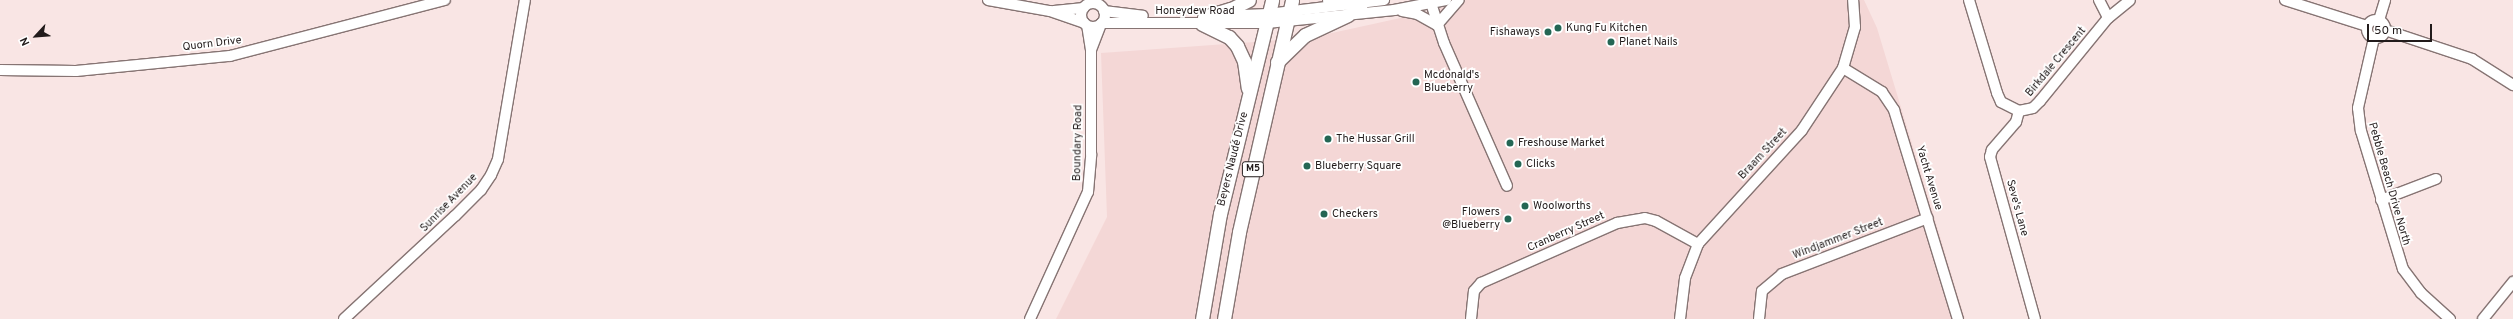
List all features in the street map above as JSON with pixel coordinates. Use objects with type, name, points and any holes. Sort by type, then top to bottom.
[{"type":"main road","points":[[1203,21],[1249,0]]},
{"type":"main road","name":"Beyers Naudé Drive","points":[[1202,319],[1220,214],[1272,0]]},
{"type":"main road","points":[[1329,0],[1361,5]]},
{"type":"main road","name":"Beyers Naudé Drive","points":[[1224,319],[1239,232],[1276,62],[1289,11]]},
{"type":"main road","points":[[1276,62],[1305,35],[1348,15]]},
{"type":"main road","points":[[1203,21],[1225,35],[1237,46],[1244,61],[1249,94]]},
{"type":"street","name":"Quorn Drive","points":[[0,70],[76,71],[230,56],[445,0]]},
{"type":"street","name":"Sunrise Avenue","points":[[344,319],[455,216],[481,190],[491,175],[498,159],[525,0]]},
{"type":"street","points":[[988,0],[1050,12],[1094,27],[1102,24],[1102,6],[1088,4],[1050,12]]},
{"type":"street","points":[[1289,11],[1361,5],[1384,0]]},
{"type":"street","points":[[1289,11],[1348,15],[1394,10],[1430,1],[1446,0]]},
{"type":"street","points":[[1437,25],[1459,0]]},
{"type":"street","name":"Braam Street","points":[[1680,319],[1685,278],[1698,244],[1802,130],[1843,68],[1855,27],[1853,0]]},
{"type":"street","points":[[1969,0],[2001,102],[2019,111]]},
{"type":"street","points":[[2099,0],[2108,18]]},
{"type":"street","name":"Birkdale Crescent","points":[[2019,111],[2033,108],[2108,18],[2130,0]]},
{"type":"street","points":[[2285,0],[2367,26]]},
{"type":"street","points":[[2379,20],[2385,0]]},
{"type":"street","points":[[1430,1],[1437,25],[1507,186]]},
{"type":"street","points":[[1086,24],[1082,16],[1088,4]]},
{"type":"street","name":"Honeydew Road","points":[[1102,6],[1135,16],[1203,21]]},
{"type":"street","points":[[1394,10],[1417,14],[1437,25]]},
{"type":"street","name":"Honeydew Road","points":[[1102,24],[1268,19],[1289,11]]},
{"type":"street","points":[[2373,20],[2379,20],[2383,23],[2385,30],[2381,36],[2374,38],[2369,35],[2367,26],[2373,20]]},
{"type":"street","name":"Boundary Road","points":[[1030,319],[1088,192],[1091,154],[1091,50],[1086,24]]},
{"type":"street","name":"Boundary Road","points":[[1091,50],[1102,24]]},
{"type":"street","points":[[2385,30],[2472,59],[2513,85]]},
{"type":"street","name":"Pebble Beach Drive North","points":[[2374,38],[2358,108],[2358,119],[2381,200],[2403,269],[2422,293],[2450,319]]},
{"type":"street","name":"Yacht Avenue","points":[[1843,68],[1882,92],[1889,100],[1899,123],[1958,319]]},
{"type":"street","name":"Seve's Lane","points":[[2019,111],[2016,122],[1992,150],[1990,158],[2036,319]]},
{"type":"street","points":[[2381,200],[2436,179]]},
{"type":"street","name":"Cranberry Street","points":[[1471,319],[1474,291],[1481,283],[1617,223],[1645,218],[1656,221],[1698,244]]},
{"type":"street","name":"Windjammer Street","points":[[1759,319],[1762,291],[1782,274],[1928,218]]},
{"type":"street","points":[[2483,319],[2513,282]]},
{"type":"shaded area","points":[[1466,0],[1864,0],[1877,28],[1965,319],[1056,319],[1107,217],[1101,53],[1309,38],[1428,12]]},
{"type":"place","name":"Kung Fu Kitchen","points":[[1558,28]]},
{"type":"place","name":"Fishaways","points":[[1548,32]]},
{"type":"place","name":"Planet Nails","points":[[1611,42]]},
{"type":"place","name":"Mcdonald's Blueberry","points":[[1416,82]]},
{"type":"place","name":"The Hussar Grill","points":[[1328,139]]},
{"type":"place","name":"Freshouse Market","points":[[1510,143]]},
{"type":"place","name":"Clicks","points":[[1518,164]]},
{"type":"place","name":"Blueberry Square","points":[[1307,166]]},
{"type":"place","name":"Woolworths","points":[[1525,206]]},
{"type":"place","name":"Checkers","points":[[1324,214]]},
{"type":"place","name":"Flowers @Blueberry","points":[[1508,219]]}]
